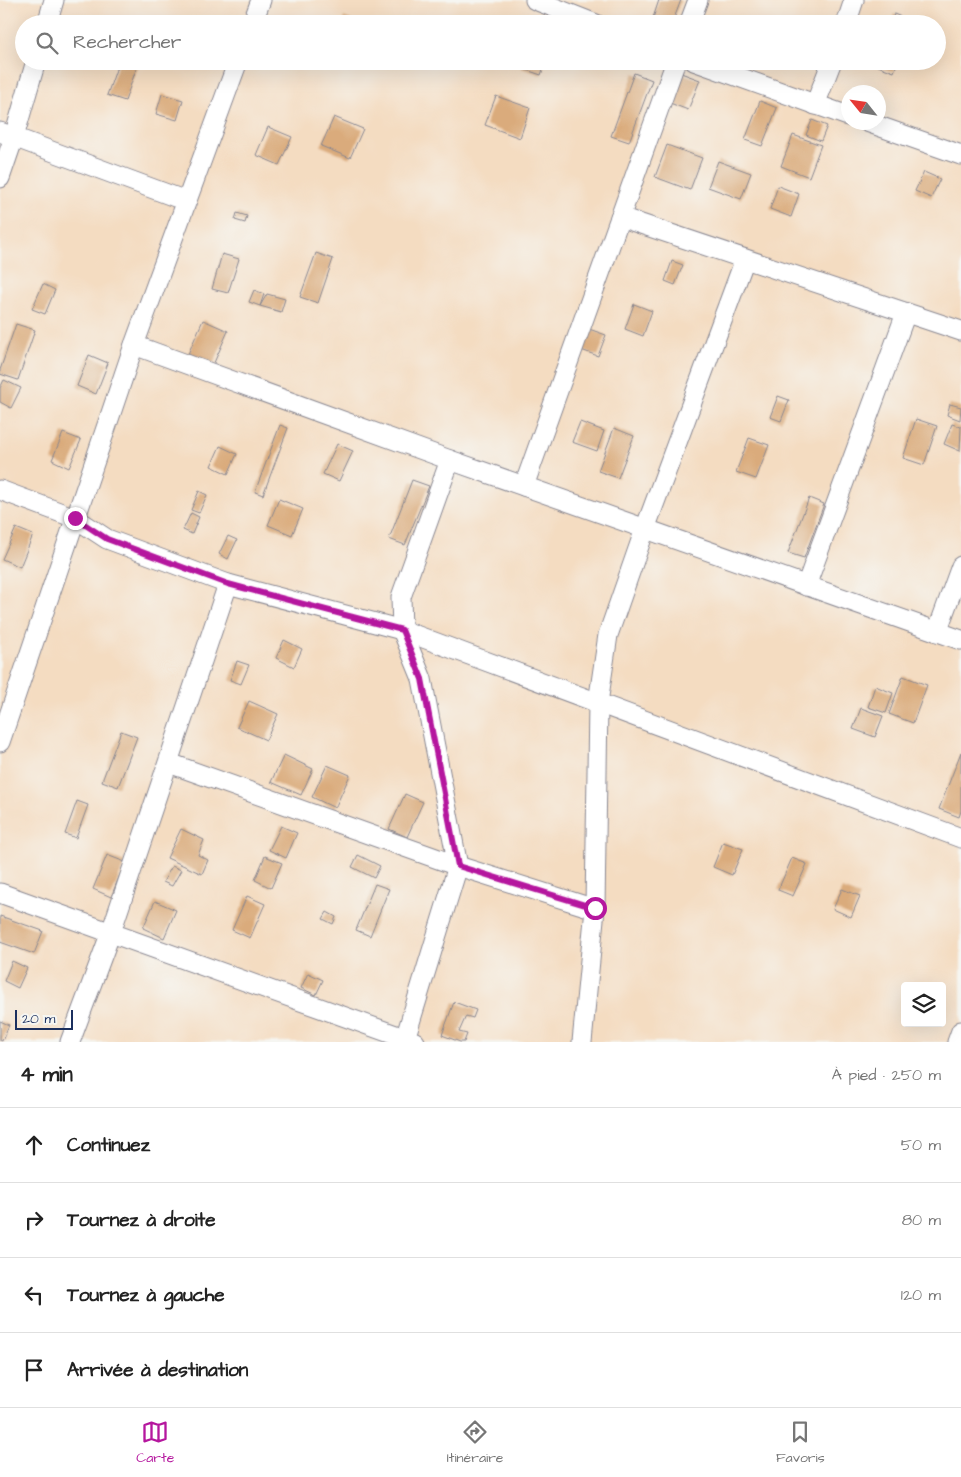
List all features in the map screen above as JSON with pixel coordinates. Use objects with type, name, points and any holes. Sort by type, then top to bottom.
[{"type":"street","points":[[50,15],[54,0]]},
{"type":"street","points":[[255,15],[260,0]]},
{"type":"street","points":[[535,0],[573,15]]},
{"type":"street","points":[[692,15],[698,0]]},
{"type":"street","points":[[849,15],[854,0]]},
{"type":"street","points":[[0,178],[7,134],[32,70]]},
{"type":"street","points":[[0,742],[4,715],[75,518],[134,345],[235,70]]},
{"type":"street","points":[[524,486],[673,70]]},
{"type":"street","points":[[719,70],[841,114]]},
{"type":"street","points":[[815,105],[829,70]]},
{"type":"street","points":[[886,129],[961,155]]},
{"type":"street","points":[[7,134],[186,201]]},
{"type":"street","points":[[620,217],[961,331]]},
{"type":"street","points":[[582,1042],[595,908],[598,703],[608,635],[645,529],[745,259]]},
{"type":"street","points":[[806,586],[906,313]]},
{"type":"street","points":[[134,345],[450,460],[961,640]]},
{"type":"street","points":[[0,893],[408,1041],[458,866],[422,679],[402,630],[401,597],[450,460]]},
{"type":"street","points":[[0,490],[75,518],[107,539],[228,584],[402,630],[961,838]]},
{"type":"street","points":[[937,632],[961,566]]},
{"type":"street","points":[[70,1042],[111,932],[228,584]]},
{"type":"street","points":[[168,763],[458,866],[595,908]]},
{"type":"street","points":[[957,1042],[961,1031]]},
{"type":"building","points":[[659,0],[681,0],[675,15],[654,15]]},
{"type":"building","points":[[116,70],[136,70],[125,101],[107,95]]},
{"type":"building","points":[[527,70],[543,70],[541,75]]},
{"type":"building","points":[[634,73],[652,80],[629,142],[611,136]]},
{"type":"building","points":[[681,73],[700,80],[688,110],[670,103]]},
{"type":"building","points":[[162,94],[183,100],[177,120],[156,114]]},
{"type":"building","points":[[496,96],[530,108],[520,138],[485,125]]},
{"type":"building","points":[[760,101],[777,108],[762,146],[745,140]]},
{"type":"building","points":[[334,117],[363,129],[350,158],[321,146]]},
{"type":"building","points":[[812,120],[827,126],[821,141],[806,135]]},
{"type":"building","points":[[268,127],[292,137],[279,165],[256,155]]},
{"type":"building","points":[[793,135],[821,145],[809,177],[781,166]]},
{"type":"building","points":[[667,145],[702,158],[690,190],[655,177]]},
{"type":"building","points":[[718,161],[751,173],[741,199],[708,187]]},
{"type":"building","points":[[924,172],[940,179],[931,198],[915,191]]},
{"type":"building","points":[[778,186],[799,194],[791,217],[770,209]]},
{"type":"building","points":[[237,213],[247,216],[245,223],[235,220]]},
{"type":"building","points":[[316,253],[333,259],[318,303],[300,297]]},
{"type":"building","points":[[222,254],[239,259],[228,293],[212,289]]},
{"type":"building","points":[[672,261],[683,265],[675,285],[665,281]]},
{"type":"building","points":[[43,284],[55,290],[45,314],[32,309]]},
{"type":"building","points":[[254,290],[264,294],[260,306],[249,302]]},
{"type":"building","points":[[267,294],[285,299],[281,312],[260,306]]},
{"type":"building","points":[[634,304],[652,311],[643,336],[625,329]]},
{"type":"building","points":[[203,320],[228,331],[213,365],[188,354]]},
{"type":"building","points":[[16,324],[35,330],[18,380],[0,374]]},
{"type":"building","points":[[589,329],[606,335],[598,356],[581,350]]},
{"type":"building","points":[[89,355],[108,363],[96,394],[77,386]]},
{"type":"building","points":[[4,380],[21,388],[11,408],[0,402],[0,388]]},
{"type":"building","points":[[778,396],[789,400],[781,421],[770,417]]},
{"type":"building","points":[[950,404],[961,407],[960,420],[947,415]]},
{"type":"building","points":[[916,419],[937,426],[924,465],[903,458]]},
{"type":"building","points":[[580,422],[604,431],[597,451],[572,442]]},
{"type":"building","points":[[952,424],[961,427],[960,451],[944,444]]},
{"type":"building","points":[[280,425],[288,428],[263,495],[255,492]]},
{"type":"building","points":[[614,428],[634,436],[618,478],[598,471]]},
{"type":"building","points":[[63,433],[81,440],[69,468],[52,460]]},
{"type":"building","points":[[749,438],[769,445],[756,479],[736,472]]},
{"type":"building","points":[[337,444],[353,451],[339,481],[323,474]]},
{"type":"building","points":[[220,446],[237,454],[228,474],[211,466]]},
{"type":"building","points":[[412,480],[429,486],[405,545],[389,539]]},
{"type":"building","points":[[199,491],[207,495],[199,513],[191,510]]},
{"type":"building","points":[[809,498],[824,504],[804,558],[788,553]]},
{"type":"building","points":[[279,499],[303,509],[292,535],[268,525]]},
{"type":"building","points":[[191,513],[199,517],[192,534],[183,530]]},
{"type":"building","points":[[16,528],[33,535],[20,567],[2,559]]},
{"type":"building","points":[[228,536],[237,540],[228,559],[219,554]]},
{"type":"building","points":[[284,640],[302,649],[294,667],[276,658]]},
{"type":"building","points":[[237,661],[249,665],[241,684],[230,680]]},
{"type":"building","points":[[903,676],[927,685],[913,723],[889,714]]},
{"type":"building","points":[[875,686],[893,693],[886,713],[868,707]]},
{"type":"building","points":[[249,701],[278,714],[266,740],[237,727]]},
{"type":"building","points":[[861,708],[883,716],[875,737],[853,729]]},
{"type":"building","points":[[121,731],[137,737],[118,787],[102,781]]},
{"type":"building","points":[[961,752],[961,811],[959,817],[939,809]]},
{"type":"building","points":[[284,755],[313,769],[301,795],[271,782]]},
{"type":"building","points":[[327,765],[350,775],[335,808],[312,797]]},
{"type":"building","points":[[405,794],[423,802],[407,837],[389,829]]},
{"type":"building","points":[[77,801],[88,805],[76,838],[65,834]]},
{"type":"building","points":[[281,826],[297,833],[286,858],[269,850]]},
{"type":"building","points":[[181,829],[204,840],[198,855],[208,860],[202,874],[167,858]]},
{"type":"building","points":[[723,842],[743,849],[732,875],[713,867]]},
{"type":"building","points":[[107,855],[125,862],[111,897],[93,889]]},
{"type":"building","points":[[358,855],[380,866],[374,878],[352,867]]},
{"type":"building","points":[[265,856],[282,863],[271,888],[255,880]]},
{"type":"building","points":[[792,858],[807,864],[793,896],[778,890]]},
{"type":"building","points":[[172,866],[181,870],[172,886],[163,882]]},
{"type":"building","points":[[375,884],[389,889],[370,936],[356,930]]},
{"type":"building","points":[[842,889],[860,896],[851,917],[833,909]]},
{"type":"building","points":[[247,896],[265,904],[250,938],[232,930]]},
{"type":"building","points":[[155,901],[176,910],[164,938],[143,928]]},
{"type":"building","points":[[327,912],[336,917],[333,924],[323,919]]},
{"type":"building","points":[[0,916],[43,931],[34,954],[0,942]]},
{"type":"building","points":[[12,961],[27,968],[18,988],[4,981]]},
{"type":"building","points":[[308,973],[323,980],[316,995],[301,988]]},
{"type":"building","points":[[454,1002],[476,1010],[473,1018],[466,1016],[459,1032],[467,1034],[464,1042],[442,1035]]},
{"type":"building","points":[[0,1021],[9,1025],[2,1041],[0,1040]]},
{"type":"route","points":[[75,518],[107,539],[228,584],[402,630],[422,679],[458,866],[595,908]]}]
